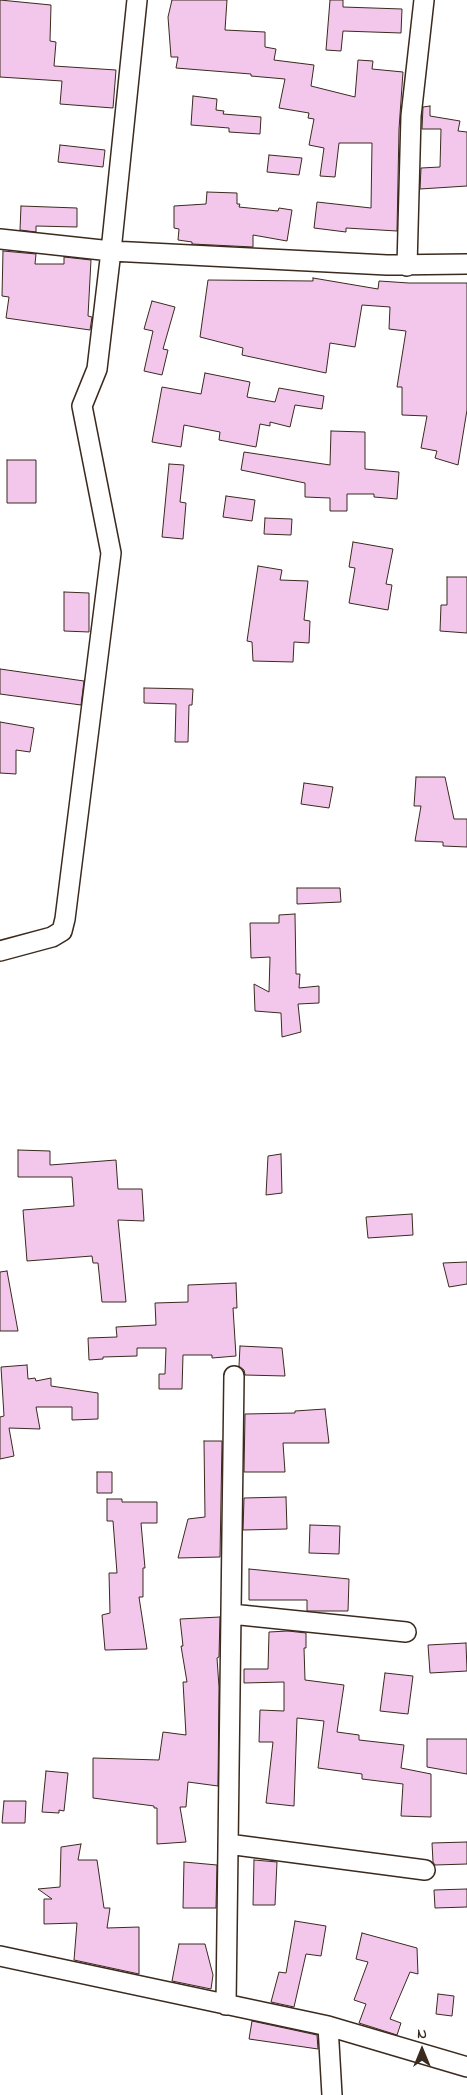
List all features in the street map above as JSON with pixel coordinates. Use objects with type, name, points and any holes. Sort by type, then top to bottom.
[{"type":"street","points":[[0,951],[52,937],[62,931],[65,919],[111,553],[82,406],[96,369],[111,251],[137,0]]},
{"type":"street","points":[[407,266],[411,116],[424,0]]},
{"type":"street","points":[[0,239],[111,251],[407,266],[467,264]]},
{"type":"street","points":[[226,2005],[234,1376]]},
{"type":"street","points":[[231,1614],[406,1632]]},
{"type":"street","points":[[228,1844],[425,1870]]},
{"type":"street","points":[[0,1956],[328,2026],[467,2067]]},
{"type":"street","points":[[328,2026],[332,2095]]},
{"type":"building","points":[[0,0],[51,5],[50,41],[56,42],[54,66],[116,70],[113,108],[60,104],[62,81],[0,77]]},
{"type":"building","points":[[172,0],[227,0],[225,30],[265,32],[265,47],[276,49],[274,60],[314,65],[311,86],[355,97],[358,60],[373,61],[372,69],[403,72],[399,129],[397,231],[346,228],[346,232],[314,228],[317,202],[371,208],[372,143],[339,143],[335,177],[320,176],[324,148],[309,145],[314,119],[308,118],[309,113],[279,108],[285,79],[251,76],[251,74],[176,68],[178,57],[171,57],[168,17]]},
{"type":"building","points":[[330,0],[343,0],[343,7],[402,9],[401,33],[343,31],[341,51],[326,50]]},
{"type":"building","points":[[193,96],[217,99],[216,110],[224,111],[223,114],[261,117],[260,134],[229,132],[229,128],[191,125]]},
{"type":"building","points":[[430,106],[430,116],[460,121],[458,131],[467,132],[467,186],[420,189],[421,168],[440,167],[441,129],[422,129],[423,107]]},
{"type":"building","points":[[60,145],[105,150],[103,167],[58,162]]},
{"type":"building","points":[[269,155],[302,158],[299,175],[267,172]]},
{"type":"building","points":[[207,192],[237,193],[237,204],[240,204],[239,207],[278,211],[279,208],[292,210],[287,241],[253,235],[253,247],[192,244],[192,242],[178,240],[179,229],[174,228],[174,206],[206,204]]},
{"type":"building","points":[[21,206],[77,208],[77,227],[36,226],[36,232],[20,230]]},
{"type":"building","points":[[3,251],[36,254],[35,264],[64,264],[64,257],[91,260],[88,316],[92,317],[90,330],[6,318],[9,297],[2,296]]},
{"type":"building","points":[[313,278],[378,289],[379,281],[467,283],[467,410],[458,465],[435,458],[437,451],[421,448],[427,416],[402,415],[402,387],[397,387],[406,331],[389,329],[390,307],[362,305],[355,347],[330,343],[326,373],[242,355],[243,348],[200,337],[208,280],[313,281]]},
{"type":"building","points":[[152,301],[175,307],[163,349],[168,350],[162,375],[144,371],[153,331],[144,329]]},
{"type":"building","points":[[205,373],[250,382],[247,397],[275,402],[279,388],[324,396],[322,409],[295,405],[290,427],[270,422],[270,426],[260,424],[256,447],[219,440],[220,432],[184,425],[181,447],[152,442],[162,387],[201,394]]},
{"type":"building","points":[[331,431],[365,432],[365,469],[399,472],[397,499],[374,497],[374,494],[347,494],[347,511],[330,511],[330,498],[305,497],[305,483],[241,470],[244,452],[330,465]]},
{"type":"building","points":[[7,460],[36,460],[36,503],[7,503]]},
{"type":"building","points":[[169,464],[184,465],[180,502],[186,503],[183,539],[162,537]]},
{"type":"building","points":[[226,496],[255,500],[252,521],[223,517]]},
{"type":"building","points":[[265,518],[292,519],[291,535],[264,534]]},
{"type":"building","points":[[353,542],[393,549],[386,584],[392,585],[388,610],[349,603],[355,568],[349,567]]},
{"type":"building","points":[[258,566],[282,570],[280,580],[308,581],[304,620],[310,621],[309,643],[294,642],[293,662],[253,661],[252,642],[247,641]]},
{"type":"building","points":[[447,577],[467,577],[467,633],[440,631],[441,605],[447,605]]},
{"type":"building","points":[[64,592],[89,593],[89,632],[64,631]]},
{"type":"building","points":[[0,669],[84,681],[81,705],[0,694]]},
{"type":"building","points":[[144,688],[193,689],[192,705],[189,705],[188,742],[175,742],[176,704],[144,703]]},
{"type":"building","points":[[0,722],[34,728],[30,752],[16,750],[16,774],[0,773]]},
{"type":"building","points":[[416,777],[445,777],[454,819],[467,819],[467,847],[443,846],[443,842],[415,841],[421,806],[414,806]]},
{"type":"building","points":[[304,783],[333,787],[329,808],[301,804]]},
{"type":"building","points":[[297,888],[340,888],[341,902],[297,904]]},
{"type":"building","points":[[295,914],[296,974],[300,974],[299,988],[319,986],[319,1003],[298,1004],[301,1032],[282,1037],[281,1013],[255,1011],[254,984],[269,992],[270,957],[251,958],[250,923],[279,923],[279,915]]},
{"type":"building","points":[[18,1150],[50,1151],[50,1165],[116,1160],[118,1189],[142,1189],[144,1221],[118,1220],[126,1302],[102,1302],[98,1263],[93,1263],[92,1256],[27,1261],[23,1210],[74,1206],[72,1177],[18,1177]]},
{"type":"building","points":[[281,1154],[282,1193],[266,1195],[268,1156]]},
{"type":"building","points":[[412,1214],[413,1235],[368,1238],[366,1217]]},
{"type":"building","points":[[467,1262],[467,1284],[449,1287],[443,1263]]},
{"type":"building","points":[[7,1271],[18,1331],[0,1331],[0,1272]]},
{"type":"building","points":[[236,1283],[237,1308],[233,1308],[236,1356],[212,1358],[212,1355],[183,1355],[182,1389],[159,1389],[159,1374],[165,1374],[166,1348],[137,1348],[137,1356],[103,1357],[103,1359],[89,1360],[88,1338],[117,1337],[116,1327],[156,1325],[155,1303],[188,1302],[188,1285]]},
{"type":"building","points":[[240,1346],[282,1348],[285,1376],[245,1375],[244,1370],[239,1366]]},
{"type":"building","points":[[27,1365],[28,1379],[35,1378],[36,1381],[51,1378],[51,1386],[98,1393],[98,1419],[72,1420],[72,1407],[36,1407],[40,1429],[9,1428],[14,1456],[0,1459],[0,1417],[4,1416],[1,1367]]},
{"type":"building","points":[[325,1409],[329,1443],[283,1443],[285,1472],[244,1472],[245,1414],[295,1413],[295,1411]]},
{"type":"building","points":[[204,1441],[222,1441],[220,1557],[178,1558],[188,1519],[205,1517]]},
{"type":"building","points":[[97,1472],[112,1472],[112,1493],[97,1493]]},
{"type":"building","points":[[286,1497],[287,1529],[243,1530],[244,1498]]},
{"type":"building","points":[[107,1499],[122,1499],[122,1502],[157,1502],[157,1523],[141,1523],[145,1568],[143,1568],[143,1597],[139,1597],[147,1649],[105,1650],[102,1615],[110,1613],[109,1573],[117,1573],[113,1521],[107,1521]]},
{"type":"building","points":[[310,1525],[340,1526],[339,1554],[309,1553]]},
{"type":"building","points":[[249,1569],[349,1579],[348,1611],[307,1611],[307,1600],[249,1600]]},
{"type":"building","points":[[220,1617],[219,1657],[217,1658],[219,1687],[218,1786],[188,1782],[186,1807],[180,1807],[186,1842],[157,1844],[157,1808],[154,1808],[154,1806],[93,1798],[93,1758],[159,1760],[163,1732],[186,1735],[183,1682],[187,1682],[181,1646],[183,1646],[180,1619]]},
{"type":"building","points":[[288,1631],[306,1633],[306,1648],[304,1648],[305,1680],[344,1685],[337,1732],[359,1735],[359,1740],[404,1745],[401,1768],[431,1774],[431,1817],[401,1816],[403,1784],[362,1779],[362,1774],[318,1768],[324,1721],[297,1718],[294,1806],[266,1803],[273,1742],[259,1742],[260,1710],[284,1711],[284,1682],[244,1683],[244,1669],[268,1669],[269,1632]]},
{"type":"building","points":[[466,1643],[467,1671],[430,1673],[428,1645]]},
{"type":"building","points":[[385,1673],[413,1676],[408,1714],[380,1711]]},
{"type":"building","points":[[427,1739],[467,1739],[467,1774],[427,1767]]},
{"type":"building","points":[[46,1771],[68,1773],[64,1811],[59,1810],[59,1813],[42,1812]]},
{"type":"building","points":[[4,1801],[26,1801],[25,1823],[2,1823]]},
{"type":"building","points":[[467,1842],[467,1864],[435,1865],[433,1862],[432,1843]]},
{"type":"building","points":[[81,1844],[78,1860],[97,1860],[104,1908],[110,1908],[107,1928],[139,1927],[139,1974],[74,1960],[77,1923],[44,1924],[44,1899],[52,1899],[38,1889],[60,1887],[61,1847]]},
{"type":"building","points":[[254,1860],[277,1862],[275,1905],[253,1905]]},
{"type":"building","points":[[184,1862],[217,1865],[216,1908],[183,1908]]},
{"type":"building","points":[[467,1889],[467,1907],[435,1908],[434,1890]]},
{"type":"building","points":[[295,1921],[326,1926],[321,1956],[306,1954],[294,2007],[271,2002],[279,1972],[286,1973]]},
{"type":"building","points":[[362,1933],[417,1948],[418,1974],[410,1972],[390,2019],[401,2023],[397,2035],[359,2023],[366,2004],[354,2000],[368,1962],[356,1959]]},
{"type":"building","points":[[179,1944],[205,1944],[213,1975],[211,1989],[172,1981]]},
{"type":"building","points":[[438,1994],[454,1996],[452,2016],[436,2014]]},
{"type":"building","points":[[252,2021],[317,2035],[318,2049],[249,2039]]}]
